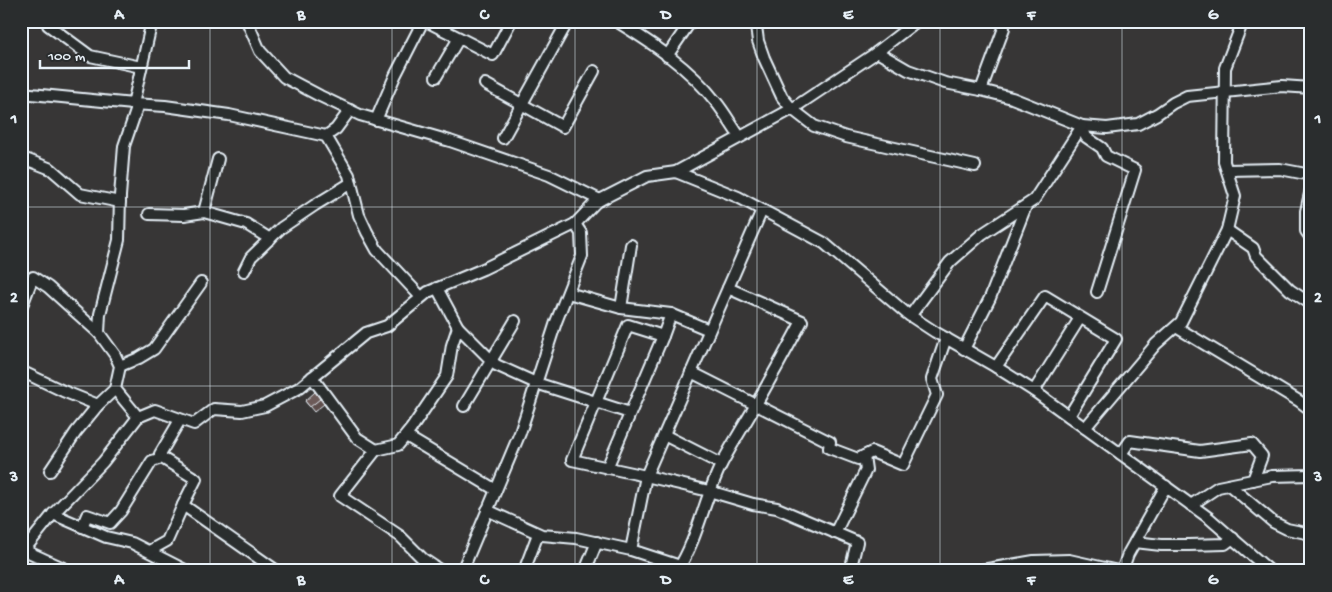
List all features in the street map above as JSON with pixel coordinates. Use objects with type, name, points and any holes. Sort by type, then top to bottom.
[{"type":"street","points":[[99,333],[100,314],[120,240],[120,202],[124,146],[135,104],[152,21]]},
{"type":"street","points":[[246,21],[260,51],[284,77],[360,115],[450,141],[549,176],[600,200]]},
{"type":"street","points":[[376,120],[395,76],[424,21],[493,55],[511,21]]},
{"type":"street","points":[[503,138],[568,21]]},
{"type":"street","points":[[616,21],[649,41],[689,74],[715,101],[740,137]]},
{"type":"street","points":[[667,56],[691,21]]},
{"type":"street","points":[[761,21],[756,26],[758,40],[782,97],[792,109],[814,126],[846,137],[974,166]]},
{"type":"street","points":[[70,571],[24,549],[53,514],[103,462],[138,417],[155,410],[194,424],[214,409],[242,411],[265,406],[299,388],[366,333],[386,326],[428,292],[483,269],[575,224],[596,202],[647,176],[676,172],[792,109],[877,52],[917,21]]},
{"type":"street","points":[[982,90],[1004,28],[1003,21]]},
{"type":"street","points":[[1085,428],[1156,344],[1181,322],[1226,230],[1235,196],[1224,162],[1225,68],[1244,21]]},
{"type":"street","points":[[48,25],[90,56],[142,67]]},
{"type":"street","points":[[436,77],[459,38]]},
{"type":"street","points":[[877,52],[908,70],[945,82],[1012,98],[1082,126],[1106,128],[1138,124],[1187,96],[1282,86],[1311,88]]},
{"type":"street","points":[[485,84],[564,127],[594,71]]},
{"type":"street","points":[[21,93],[165,106],[229,116],[326,136],[336,129],[350,110]]},
{"type":"street","points":[[910,316],[950,262],[982,234],[1034,200],[1082,126]]},
{"type":"street","points":[[1082,126],[1086,137],[1102,148],[1106,156],[1135,170],[1097,292]]},
{"type":"street","points":[[326,136],[349,175],[359,215],[377,250],[421,297]]},
{"type":"street","points":[[204,212],[218,159]]},
{"type":"street","points":[[21,168],[28,160],[51,169],[80,194],[120,202]]},
{"type":"street","points":[[1227,170],[1280,169],[1311,175]]},
{"type":"street","points":[[676,172],[738,197],[824,243],[910,316],[1034,391],[1209,518],[1270,571]]},
{"type":"street","points":[[244,271],[251,257],[281,228],[351,183]]},
{"type":"street","points":[[1311,189],[1306,211],[1306,231],[1311,238]]},
{"type":"street","points":[[964,349],[990,298],[1026,206]]},
{"type":"street","points":[[631,550],[646,476],[762,210]]},
{"type":"street","points":[[149,214],[184,215],[204,212],[246,224],[270,239]]},
{"type":"street","points":[[462,571],[520,433],[556,322],[582,256],[581,233],[575,224]]},
{"type":"street","points":[[1226,230],[1253,248],[1256,256],[1290,290],[1311,304]]},
{"type":"street","points":[[621,308],[631,245]]},
{"type":"street","points":[[21,308],[33,277],[48,287],[99,333],[115,355],[120,366],[115,389],[98,405],[76,432],[50,471]]},
{"type":"street","points":[[120,366],[154,349],[201,283]]},
{"type":"street","points":[[437,288],[458,327],[496,365],[536,383],[630,413]]},
{"type":"street","points":[[488,510],[538,534],[576,538],[631,550],[678,568],[693,539],[709,491],[722,464],[802,321],[728,288]]},
{"type":"street","points":[[568,294],[621,308],[671,314],[709,330]]},
{"type":"street","points":[[996,367],[1045,296],[1116,340],[1069,416]]},
{"type":"street","points":[[607,468],[671,314]]},
{"type":"street","points":[[1034,391],[1080,318]]},
{"type":"street","points":[[464,406],[515,321]]},
{"type":"street","points":[[663,336],[628,325],[572,460],[709,491],[753,504],[778,508],[857,542],[850,571]]},
{"type":"street","points":[[441,571],[423,559],[400,536],[340,496],[376,450],[398,445],[411,430],[447,376],[452,345],[458,327]]},
{"type":"street","points":[[1176,327],[1311,410]]},
{"type":"street","points":[[691,372],[830,442],[829,448],[858,459],[872,452],[903,465],[937,395],[932,378],[946,338]]},
{"type":"street","points":[[21,370],[63,391],[98,405]]},
{"type":"street","points":[[312,377],[357,438],[376,450]]},
{"type":"street","points":[[115,389],[138,417]]},
{"type":"street","points":[[149,551],[167,540],[196,479],[162,458],[160,454],[180,420]]},
{"type":"street","points":[[664,434],[722,464]]},
{"type":"street","points":[[406,436],[496,490]]},
{"type":"street","points":[[1121,454],[1130,441],[1200,451],[1252,444],[1262,456],[1253,480]]},
{"type":"street","points":[[835,533],[866,470],[864,456]]},
{"type":"street","points":[[82,527],[87,515],[110,523],[121,511],[152,461],[162,458]]},
{"type":"street","points":[[1191,505],[1218,487],[1272,476],[1311,475]]},
{"type":"street","points":[[1229,485],[1273,522],[1287,530],[1311,534]]},
{"type":"street","points":[[1122,571],[1128,554],[1166,486]]},
{"type":"street","points":[[184,505],[277,571]]},
{"type":"street","points":[[53,514],[106,537],[132,543],[186,571]]},
{"type":"street","points":[[524,571],[538,534]]},
{"type":"street","points":[[1135,542],[1161,545],[1225,544],[1233,538]]},
{"type":"street","points":[[585,571],[597,542]]},
{"type":"street","points":[[976,571],[1034,561],[1068,560],[1118,571]]},
{"type":"building","points":[[315,392],[320,399],[310,407],[305,401]]}]
